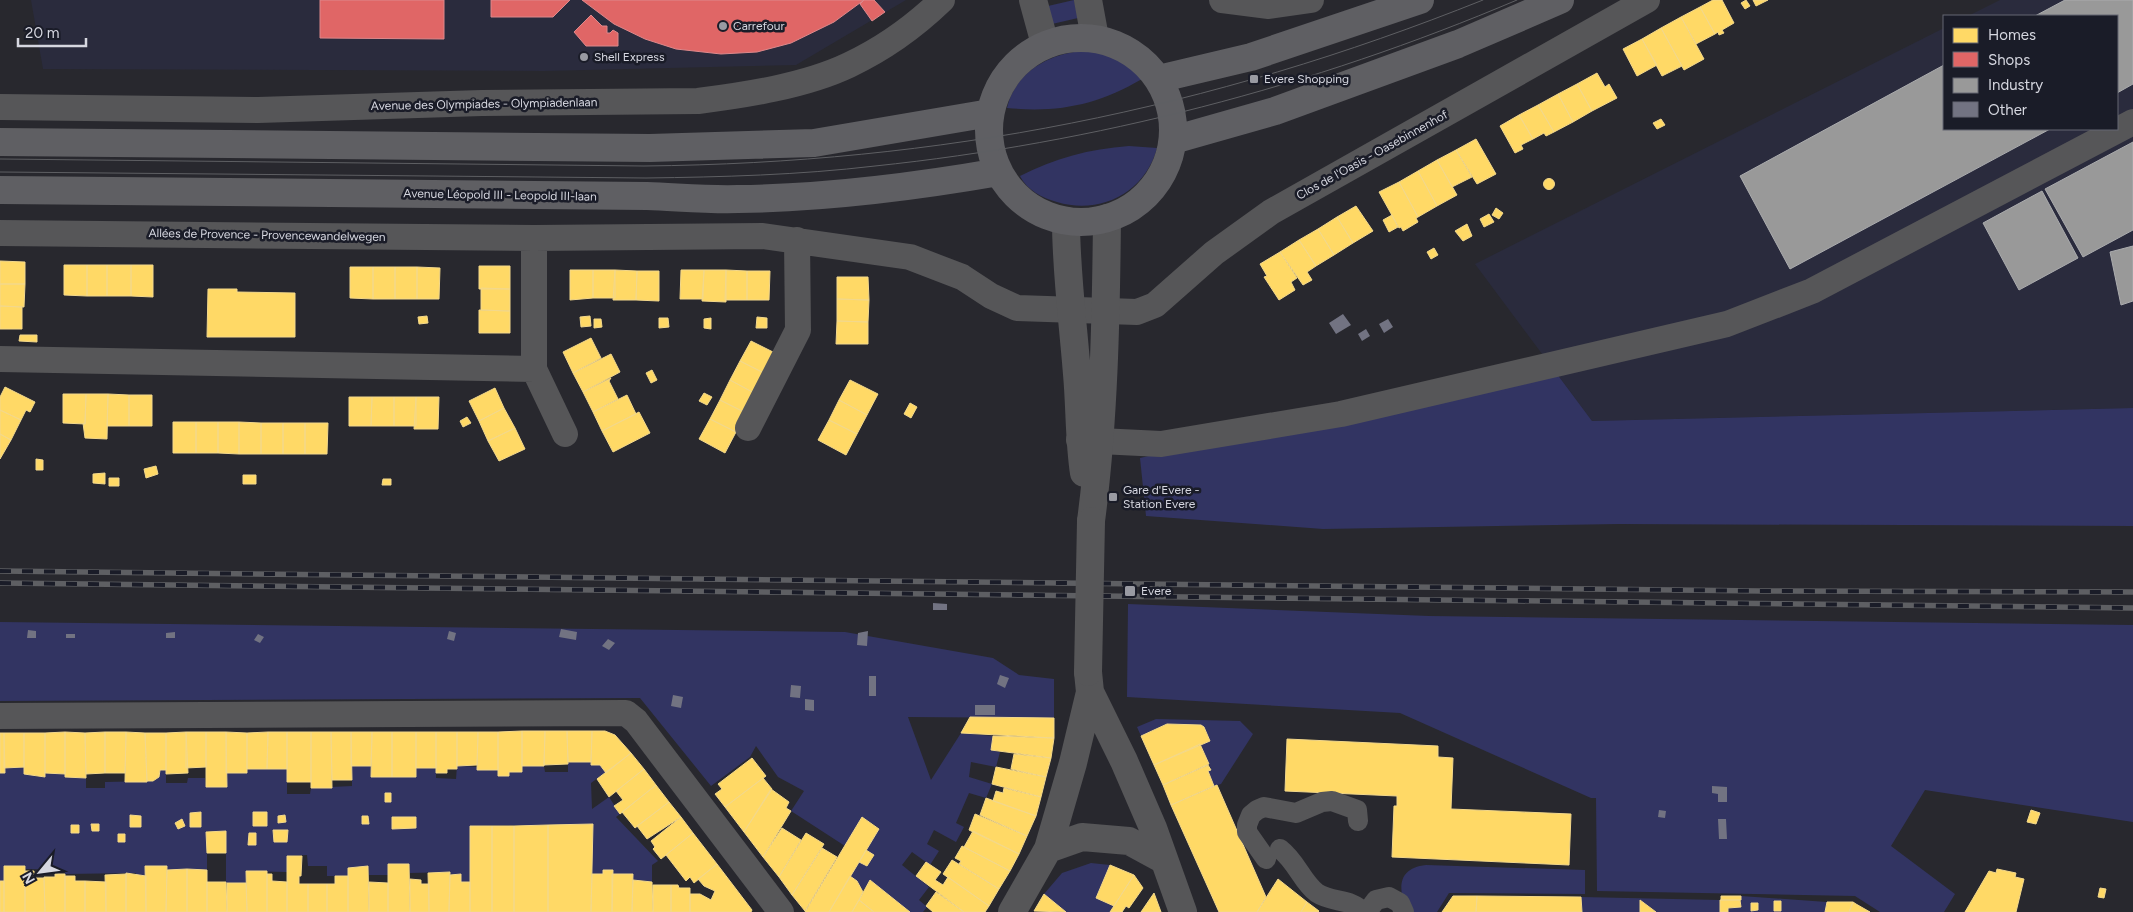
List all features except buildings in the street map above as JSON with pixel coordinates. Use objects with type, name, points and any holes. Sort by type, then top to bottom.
[{"type":"main road","points":[[1158,79],[1251,57],[1420,0]]},
{"type":"main road","points":[[1173,140],[1276,111],[1458,44],[1560,0]]},
{"type":"main road","points":[[1069,38],[1095,38],[1120,46],[1141,60],[1158,79],[1171,109],[1173,140],[1166,166],[1151,189],[1131,207],[1107,218],[1086,222],[1066,221],[1045,215],[1026,204],[1010,190],[999,172],[989,139],[990,113],[997,91],[1009,72],[1025,56],[1044,44],[1069,38]]},
{"type":"main road","points":[[0,142],[650,148],[757,146],[814,143],[990,113]]},
{"type":"main road","name":"Avenue Léopold III - Leopold III-laan","points":[[0,190],[647,196],[737,200],[853,192],[931,183],[999,172]]},
{"type":"street","name":"Avenue des Olympiades - Olympiadenlaan","points":[[0,107],[258,110],[482,103],[698,101],[732,97],[808,80],[849,66],[895,38],[942,0]]},
{"type":"street","points":[[1033,0],[1044,44]]},
{"type":"street","points":[[1088,0],[1095,38]]},
{"type":"street","points":[[1222,0],[1269,6],[1311,0]]},
{"type":"street","name":"Clos de l'Oasis - Oasebinnenhof","points":[[1070,310],[1137,312],[1155,305],[1221,248],[1271,212],[1647,0]]},
{"type":"street","points":[[2118,130],[2133,122]]},
{"type":"street","points":[[1088,441],[1161,444],[1342,414],[1726,324],[1812,291],[2118,130]]},
{"type":"street","points":[[1088,441],[1105,312],[1107,218]]},
{"type":"street","points":[[1012,912],[1048,849],[1073,763],[1089,682],[1090,521],[1088,441],[1077,376],[1070,310],[1066,269],[1066,221]]},
{"type":"street","name":"Allées de Provence - Provencewandelwegen","points":[[0,233],[534,238],[763,236],[910,257],[962,277],[991,296],[1018,308],[1070,310]]},
{"type":"street","points":[[534,238],[534,369],[565,434]]},
{"type":"street","points":[[748,428],[798,330],[797,240]]},
{"type":"street","points":[[0,359],[534,369]]},
{"type":"street","points":[[1089,682],[1153,828],[1183,912]]},
{"type":"street","points":[[0,716],[626,713],[636,721],[781,912]]},
{"type":"street","points":[[1358,821],[1357,810],[1332,801],[1322,802],[1296,814],[1264,807],[1251,815],[1247,825],[1247,832],[1273,854],[1296,864],[1312,889],[1325,898],[1356,905],[1365,912],[1376,900],[1389,897],[1400,903],[1404,912]]},
{"type":"street","points":[[1048,849],[1082,837],[1129,841],[1164,860]]},
{"type":"shaded area","points":[[31,0],[906,0],[796,65],[544,71],[43,69]]},
{"type":"shaded area","points":[[1074,0],[1078,18],[1052,24],[1048,6]]},
{"type":"shaded area","points":[[2000,0],[2133,0],[2133,408],[1592,421],[1475,264],[1943,29],[1943,130],[2118,130],[2118,15],[1970,15]]},
{"type":"shaded area","points":[[1084,51],[1116,59],[1130,67],[1142,79],[1109,95],[1077,105],[1044,109],[1007,108],[1011,95],[1018,84],[1036,67],[1047,60],[1059,56]]},
{"type":"shaded area","points":[[1129,146],[1157,148],[1151,164],[1142,177],[1119,197],[1104,202],[1089,205],[1073,205],[1057,202],[1041,196],[1031,189],[1020,176],[1046,164],[1073,155],[1100,149]]},
{"type":"shaded area","points":[[1548,362],[1592,421],[2133,408],[2133,526],[1619,524],[1323,529],[1146,516],[1140,458]]},
{"type":"shaded area","points":[[1128,604],[1429,616],[2133,625],[2133,822],[1925,790],[1891,846],[1955,894],[1944,912],[1880,912],[1855,896],[1597,891],[1596,798],[1591,798],[1400,713],[1127,697]]},
{"type":"shaded area","points":[[0,622],[845,632],[993,658],[1019,675],[1054,679],[1054,718],[908,717],[931,780],[961,733],[993,736],[991,750],[1000,752],[996,767],[971,762],[969,777],[992,784],[986,798],[969,793],[956,823],[964,827],[956,842],[934,830],[927,844],[939,851],[930,865],[912,852],[902,865],[929,887],[919,900],[927,907],[923,912],[910,912],[870,880],[863,891],[857,881],[850,876],[859,862],[867,866],[874,856],[866,850],[879,828],[862,817],[845,846],[791,811],[804,791],[778,777],[756,746],[750,757],[711,786],[640,698],[0,701]]},
{"type":"shaded area","points":[[1156,719],[1240,721],[1253,734],[1221,784],[1214,786],[1208,771],[1211,769],[1201,745],[1210,741],[1204,727],[1200,725],[1167,724],[1141,736],[1137,727]]},
{"type":"shaded area","points":[[568,762],[591,762],[591,765],[600,765],[606,772],[591,783],[592,809],[609,797],[620,814],[616,817],[658,861],[652,865],[652,882],[633,880],[612,874],[612,870],[604,870],[603,874],[592,874],[592,824],[470,826],[470,882],[461,882],[460,874],[450,875],[450,872],[410,873],[409,864],[389,864],[389,875],[369,875],[368,867],[348,868],[348,876],[327,876],[327,866],[308,866],[307,855],[287,856],[287,872],[247,871],[246,883],[226,883],[226,831],[207,831],[207,870],[167,870],[166,866],[146,866],[146,876],[136,876],[136,873],[65,874],[65,870],[26,869],[25,866],[4,866],[4,881],[0,881],[0,773],[5,767],[24,767],[24,774],[34,774],[34,776],[45,777],[45,773],[65,774],[65,777],[86,778],[86,788],[105,788],[105,782],[154,781],[159,777],[160,770],[166,770],[166,783],[187,783],[188,778],[205,778],[206,787],[227,786],[227,773],[247,773],[247,769],[287,769],[287,794],[310,794],[311,788],[352,786],[352,766],[371,766],[372,777],[416,777],[416,768],[436,768],[436,778],[456,779],[457,766],[522,772],[522,766],[544,766],[545,772],[568,772]]},
{"type":"shaded area","points":[[1091,863],[1110,865],[1096,898],[1114,906],[1110,912],[1066,912],[1044,894],[1062,873]]},
{"type":"shaded area","points":[[1426,865],[1585,870],[1585,894],[1449,893],[1437,912],[1408,912],[1401,889],[1404,876],[1416,867]]},
{"type":"shaded area","points":[[1741,896],[1827,902],[1825,912],[1728,912],[1728,908],[1741,907]]},
{"type":"shaded area","points":[[1581,897],[1720,900],[1720,912],[1656,912],[1640,900],[1640,912],[1582,912]]},
{"type":"tram line","points":[[0,159],[644,166],[754,163],[861,154],[967,141],[1071,123],[1175,100],[1278,72],[1380,39],[1483,0]]},
{"type":"tram line","points":[[0,172],[646,178],[761,175],[875,166],[1039,143],[1202,107],[1282,85],[1361,59],[1440,31],[1517,0]]},
{"type":"railway","points":[[0,571],[1761,591],[2133,592]]},
{"type":"railway","points":[[0,583],[2133,608]]},
{"type":"place","name":"Carrefour","points":[[723,26]]},
{"type":"place","name":"Shell Express","points":[[584,57]]},
{"type":"place","name":"Evere Shopping","points":[[1254,79]]},
{"type":"place","name":"Gare d'Evere - Station Evere","points":[[1113,497]]},
{"type":"place","name":"Evere","points":[[1130,591]]}]
